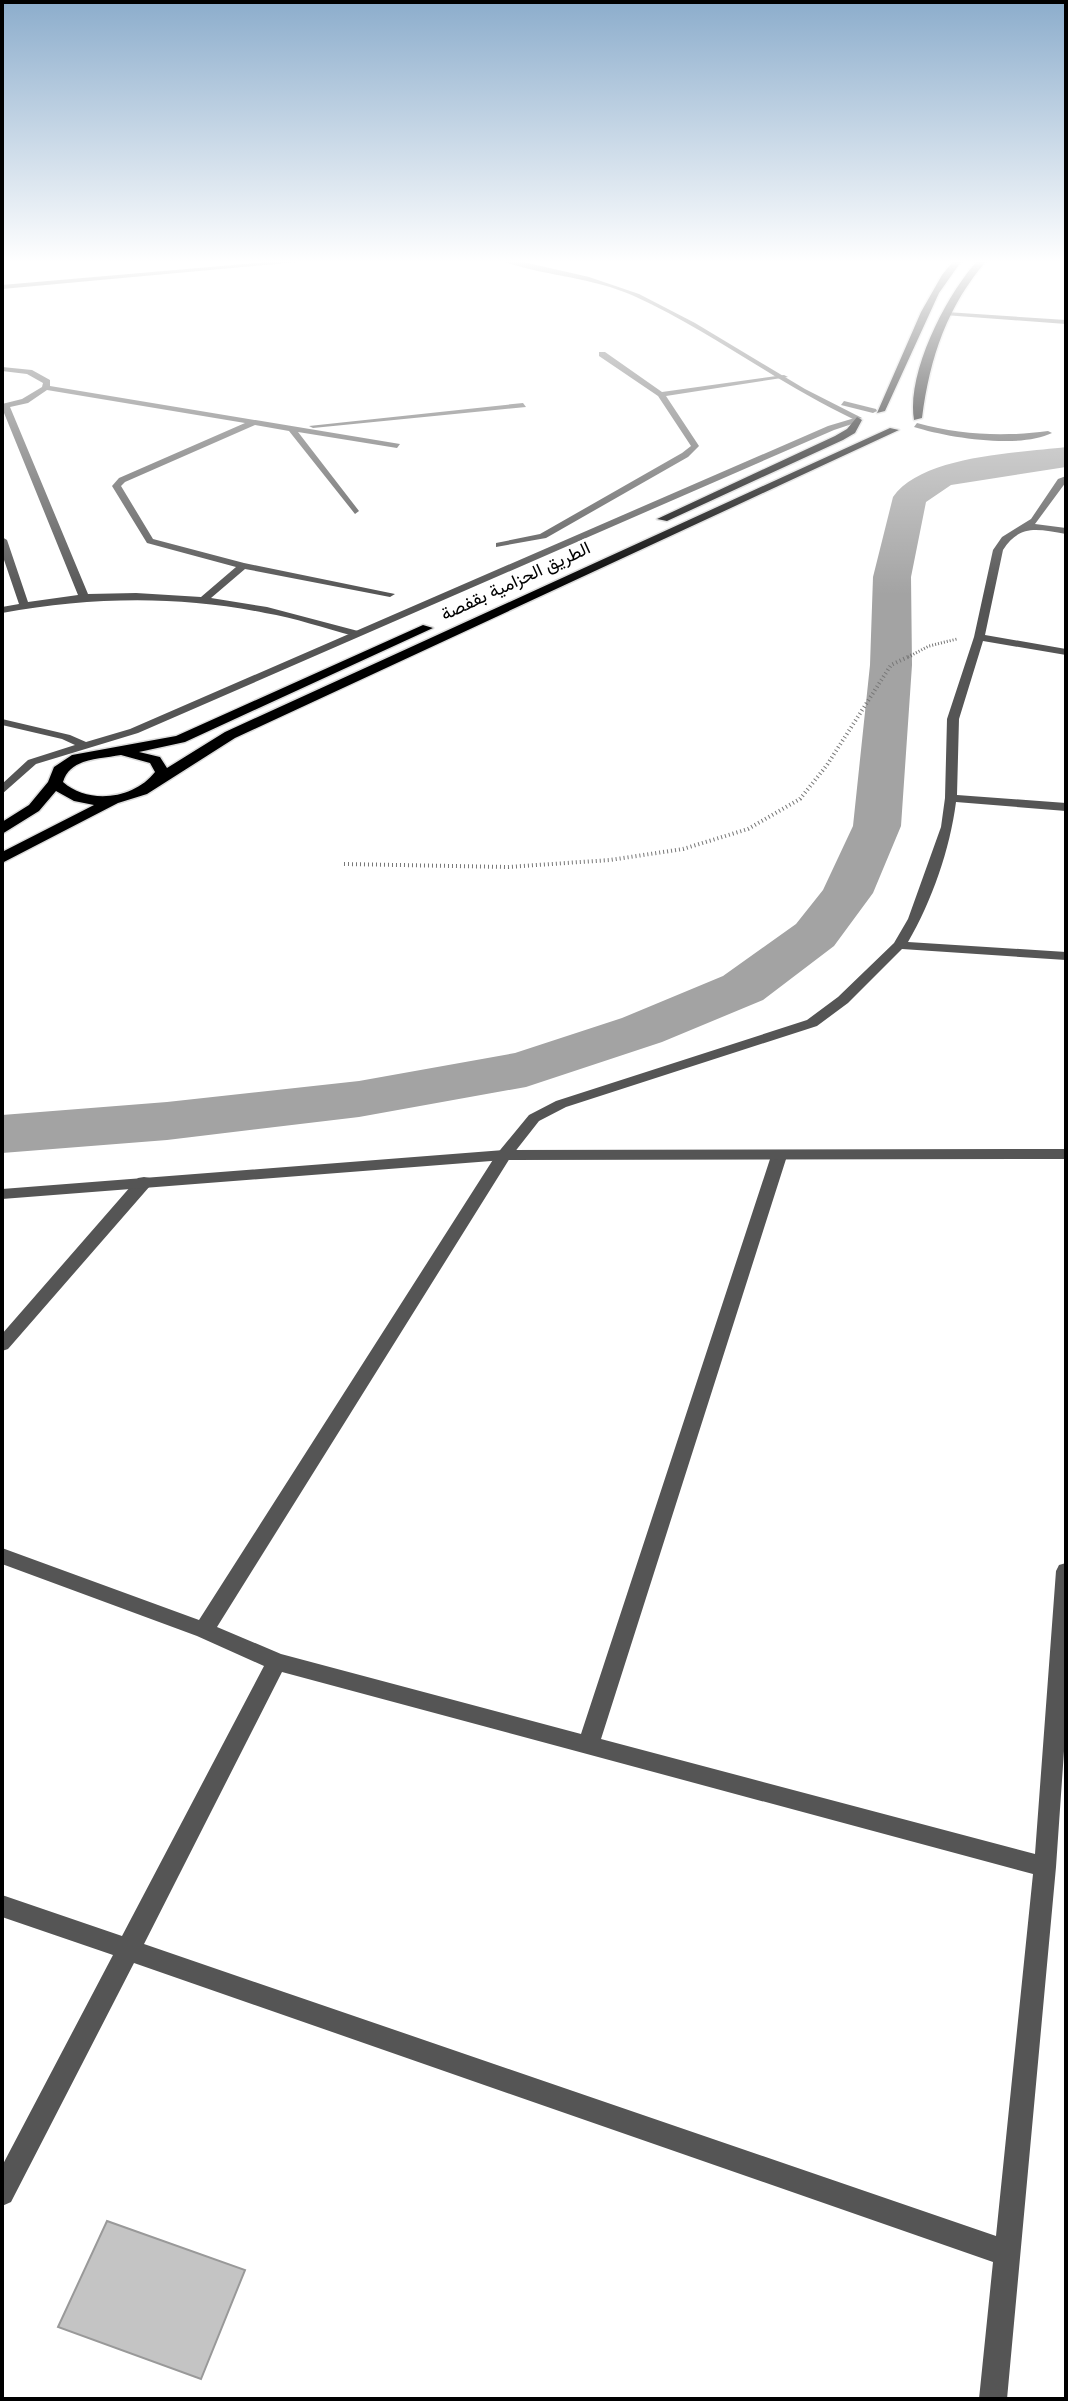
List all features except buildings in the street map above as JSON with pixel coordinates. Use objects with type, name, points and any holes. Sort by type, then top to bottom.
[{"type":"main road","points":[[876,411],[897,385],[902,371]]},
{"type":"main road","points":[[858,419],[870,428],[894,430],[914,419],[926,371]]},
{"type":"main road","points":[[648,526],[839,438],[851,431],[858,419],[876,411],[895,411]]},
{"type":"main road","name":"الطريق الحزامية بقفصة","points":[[118,798],[140,792],[230,735],[894,430]]},
{"type":"main road","name":"الطريق الحزامية بقفصة","points":[[121,751],[180,739],[433,625]]},
{"type":"main road","points":[[2,829],[34,808],[55,783],[62,757],[121,751],[155,760],[162,772],[158,780]]},
{"type":"main road","points":[[55,783],[69,795],[81,798],[118,798]]},
{"type":"main road","points":[[2,858],[118,798]]},
{"type":"street","points":[[13,371],[41,376],[47,382],[46,388]]},
{"type":"street","points":[[499,545],[543,536],[685,455],[695,446],[661,394],[627,371]]},
{"type":"street","points":[[774,371],[818,400],[858,419]]},
{"type":"street","points":[[661,394],[784,377]]},
{"type":"street","points":[[798,386],[876,411]]},
{"type":"street","points":[[84,597],[4,406],[25,401],[46,388],[397,446]]},
{"type":"street","points":[[291,428],[523,405]]},
{"type":"street","points":[[2,790],[32,762],[62,757],[82,744],[134,731],[354,633],[858,419]]},
{"type":"street","points":[[914,419],[944,435],[1048,433]]},
{"type":"street","points":[[255,422],[122,480],[116,486],[150,541],[243,566],[390,594]]},
{"type":"street","points":[[291,428],[355,511]]},
{"type":"street","points":[[204,1630],[504,1155],[534,1118],[555,1106],[785,1033],[823,1017],[899,945],[913,926],[935,865],[951,798],[953,719],[979,637],[998,550],[1005,539],[1029,526],[1061,481],[1066,479]]},
{"type":"street","points":[[1029,526],[1066,531]]},
{"type":"street","points":[[2,540],[24,605]]},
{"type":"street","points":[[205,598],[243,566]]},
{"type":"street","points":[[2,610],[84,597],[205,598],[293,614],[354,633]]},
{"type":"street","points":[[979,637],[1066,652]]},
{"type":"street","points":[[2,722],[23,725],[100,752]]},
{"type":"street","points":[[23,725],[48,737],[62,757]]},
{"type":"street","points":[[951,798],[1066,807]]},
{"type":"street","points":[[899,945],[1066,956]]},
{"type":"street","points":[[2,1194],[504,1155],[1066,1154]]},
{"type":"street","points":[[589,1743],[779,1156]]},
{"type":"street","points":[[2,1345],[144,1182]]},
{"type":"street","points":[[2,1556],[204,1630],[277,1662],[1045,1867]]},
{"type":"street","points":[[993,2399],[1045,1867],[1066,1571]]},
{"type":"street","points":[[2,2193],[277,1662]]},
{"type":"street","points":[[2,1906],[1009,2254]]},
{"type":"path","points":[[344,864],[508,867],[610,860],[683,849],[748,829],[800,799],[827,765],[891,665],[947,640],[979,637]]},
{"type":"waterway","points":[[2,1134],[167,1121],[359,1099],[526,1069],[642,1030],[743,988],[815,935],[847,893],[877,826],[891,665],[892,577],[910,497],[940,477],[999,465],[1066,457]]}]
